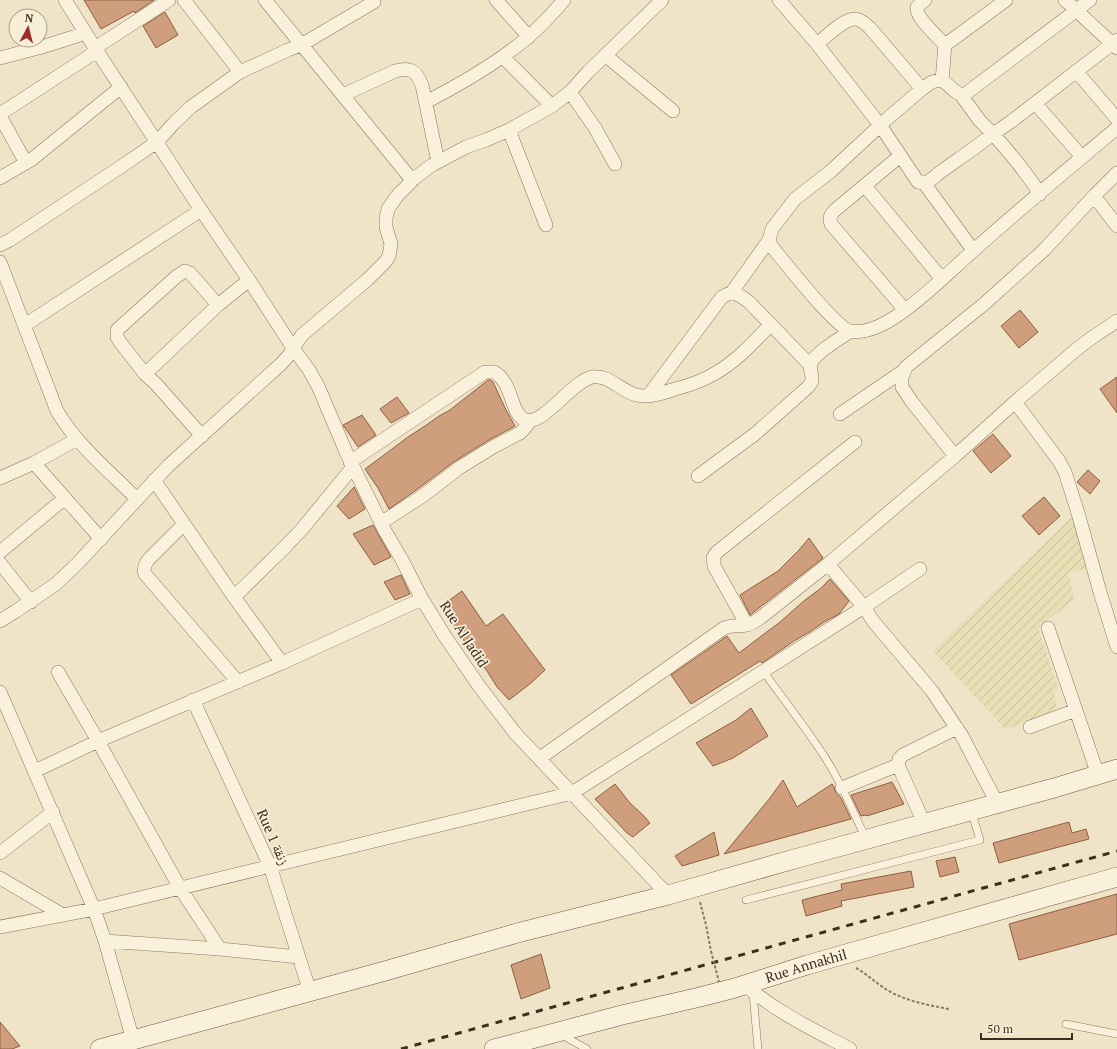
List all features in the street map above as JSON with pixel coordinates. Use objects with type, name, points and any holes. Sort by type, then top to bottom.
[{"type":"main road","points":[[100,1049],[310,992],[521,932],[668,895],[1117,769]]},
{"type":"main road","name":"Rue Annakhil","points":[[494,1049],[550,1036],[622,1015],[707,996],[749,989],[838,956],[1117,877]]},
{"type":"street","name":"Rue Al Jadid","points":[[65,0],[201,210],[309,370],[318,386],[352,464],[381,523],[422,599],[444,635],[479,686],[515,733],[668,895]]},
{"type":"street","points":[[26,163],[0,115],[169,0]]},
{"type":"street","points":[[184,0],[240,72]]},
{"type":"street","points":[[265,0],[412,180]]},
{"type":"street","points":[[496,0],[528,37]]},
{"type":"street","points":[[426,102],[446,92],[503,57],[528,37],[564,0]]},
{"type":"street","points":[[0,621],[56,584],[101,539],[154,480],[281,364],[290,354],[302,334],[358,288],[386,261],[389,256],[391,244],[386,227],[388,209],[397,196],[412,180],[426,168],[466,147],[509,130],[552,106],[570,92],[605,55],[662,0]]},
{"type":"street","points":[[779,0],[880,125],[918,182],[924,184],[974,250]]},
{"type":"street","points":[[925,0],[917,7],[917,12],[945,45],[942,81]]},
{"type":"street","points":[[945,45],[1006,0]]},
{"type":"street","points":[[924,184],[972,151],[1115,44],[1065,0]]},
{"type":"street","points":[[961,95],[967,93],[1090,0]]},
{"type":"street","points":[[0,245],[10,240],[157,142],[191,107],[240,72],[301,45],[374,2]]},
{"type":"street","points":[[816,44],[841,24],[849,20],[857,19],[864,22],[870,28],[922,89]]},
{"type":"street","points":[[0,58],[86,33]]},
{"type":"street","points":[[605,55],[673,111]]},
{"type":"street","points":[[503,57],[552,106]]},
{"type":"street","points":[[343,95],[395,70],[403,68],[410,70],[418,76],[422,85],[438,162]]},
{"type":"street","points":[[1076,72],[1117,119]]},
{"type":"street","points":[[648,396],[722,297],[732,292],[769,240],[772,229],[795,199],[831,171],[880,125],[922,89],[936,81],[942,81],[948,84],[954,91],[961,95],[980,121],[1013,156],[1040,194]]},
{"type":"street","points":[[0,178],[26,163],[67,132],[121,87]]},
{"type":"street","points":[[570,92],[595,128],[615,164]]},
{"type":"street","points":[[1035,103],[1082,158]]},
{"type":"street","points":[[769,240],[776,252],[838,323],[846,330],[851,332],[862,332],[877,327],[921,299],[974,250],[1117,128]]},
{"type":"street","points":[[509,130],[546,225]]},
{"type":"street","points":[[900,156],[834,211],[830,216],[830,219],[831,224],[905,310]]},
{"type":"street","points":[[955,456],[912,402],[902,387],[901,382],[903,372],[906,367],[984,304],[1044,250],[1117,173]]},
{"type":"street","points":[[865,186],[942,279]]},
{"type":"street","points":[[1094,196],[1117,226]]},
{"type":"street","points":[[25,325],[201,210]]},
{"type":"street","points":[[0,262],[25,325],[38,363],[64,422],[77,439],[137,499]]},
{"type":"street","points":[[202,436],[156,384],[145,374],[120,342],[117,337],[117,330],[177,276],[185,272],[190,273],[218,305]]},
{"type":"street","points":[[145,374],[218,305],[249,280]]},
{"type":"street","points":[[732,292],[742,296],[810,365]]},
{"type":"street","points":[[540,758],[724,628],[731,625],[747,625],[764,615],[828,564],[1090,339],[1117,321]]},
{"type":"street","points":[[234,597],[298,534],[352,464],[485,372],[494,372],[502,378],[508,388],[516,413],[521,419],[530,421],[536,420],[544,415],[570,391],[593,377],[604,378],[630,394],[648,396],[688,385],[711,376],[746,350],[771,324]]},
{"type":"street","points":[[698,476],[755,434],[808,387],[813,380],[810,369],[812,360],[827,347],[851,332]]},
{"type":"street","points":[[840,414],[903,372]]},
{"type":"street","points":[[1016,402],[1059,461],[1065,472],[1117,647]]},
{"type":"street","points":[[381,523],[424,496],[459,468],[493,447],[520,433],[530,421]]},
{"type":"street","points":[[0,478],[34,463],[77,439]]},
{"type":"street","points":[[747,625],[714,566],[714,558],[717,552],[855,442]]},
{"type":"street","points":[[34,463],[101,539]]},
{"type":"street","points":[[154,480],[234,597],[282,663]]},
{"type":"street","points":[[0,552],[64,498]]},
{"type":"street","points":[[184,524],[147,562],[144,572],[238,682]]},
{"type":"street","points":[[0,563],[30,602]]},
{"type":"street","points":[[828,564],[932,691],[957,728],[997,803]]},
{"type":"street","points":[[0,927],[63,915],[180,888],[572,793],[864,607],[920,569]]},
{"type":"street","points":[[35,771],[98,741],[282,663],[422,599]]},
{"type":"street","points":[[1048,628],[1098,775]]},
{"type":"street","points":[[58,672],[180,888],[220,949]]},
{"type":"street","points":[[0,692],[3,707],[35,771],[94,908],[133,1040]]},
{"type":"street","name":"Rue 1 زنقة","points":[[193,700],[270,866],[310,992]]},
{"type":"street","points":[[1030,727],[1076,710]]},
{"type":"street","points":[[924,823],[898,765],[899,759],[903,755],[957,728]]},
{"type":"street","points":[[842,788],[898,765]]},
{"type":"street","points":[[0,853],[53,812]]},
{"type":"street","points":[[0,878],[63,915]]},
{"type":"street","points":[[105,942],[220,949],[299,957]]},
{"type":"street","points":[[749,989],[766,1002],[850,1049]]},
{"type":"lane","points":[[763,672],[827,761],[842,788],[866,839]]},
{"type":"lane","points":[[746,900],[980,840],[971,810]]},
{"type":"lane","points":[[749,989],[758,1049]]},
{"type":"lane","points":[[1066,1024],[1117,1034]]},
{"type":"lane","points":[[550,1036],[587,1049]]},
{"type":"path","points":[[696,887],[719,982]]},
{"type":"path","points":[[838,956],[859,969],[881,986],[900,997],[919,1003],[949,1009]]},
{"type":"shaded area","points":[[1075,513],[1089,568],[1069,573],[1074,599],[1038,628],[1058,687],[1054,692],[1057,709],[1006,730],[933,651]]},
{"type":"building","points":[[84,0],[154,0],[135,13],[134,11],[101,29]]},
{"type":"building","points":[[165,12],[178,35],[156,48],[143,26]]},
{"type":"building","points":[[1020,310],[1038,332],[1019,348],[1001,326]]},
{"type":"building","points":[[1117,377],[1117,413],[1100,389]]},
{"type":"building","points":[[488,380],[493,382],[515,426],[455,461],[389,509],[378,488],[365,469],[408,437],[450,410]]},
{"type":"building","points":[[397,397],[409,413],[391,423],[380,409]]},
{"type":"building","points":[[362,415],[376,435],[358,447],[343,425]]},
{"type":"building","points":[[993,434],[1011,456],[991,473],[973,451]]},
{"type":"building","points":[[1088,470],[1100,481],[1090,494],[1077,482]]},
{"type":"building","points":[[354,487],[365,509],[349,519],[337,506]]},
{"type":"building","points":[[1044,497],[1060,516],[1039,535],[1022,516]]},
{"type":"building","points":[[373,525],[391,557],[374,565],[353,534]]},
{"type":"building","points":[[809,538],[823,558],[750,615],[740,595],[778,571]]},
{"type":"building","points":[[401,575],[410,594],[395,600],[384,582]]},
{"type":"building","points":[[830,579],[849,601],[839,614],[794,641],[762,663],[760,661],[691,704],[671,675],[727,636],[739,653],[780,622]]},
{"type":"building","points":[[462,591],[486,626],[503,614],[545,670],[509,700],[497,687],[440,607]]},
{"type":"building","points":[[751,708],[768,736],[733,758],[713,766],[696,743],[736,720]]},
{"type":"building","points":[[783,780],[797,807],[832,784],[835,791],[841,798],[851,819],[724,854],[770,798]]},
{"type":"building","points":[[892,782],[904,804],[867,816],[861,816],[851,795]]},
{"type":"building","points":[[615,784],[630,803],[650,823],[633,837],[627,833],[595,799]]},
{"type":"building","points":[[1069,822],[1072,833],[1086,829],[1089,839],[999,863],[993,843]]},
{"type":"building","points":[[714,832],[719,855],[682,866],[675,856]]},
{"type":"building","points":[[955,857],[959,872],[940,877],[936,861]]},
{"type":"building","points":[[911,871],[914,887],[841,901],[842,906],[806,916],[802,900],[842,890],[841,884]]},
{"type":"building","points":[[1117,894],[1117,934],[1019,960],[1009,924]]},
{"type":"building","points":[[541,954],[550,988],[521,999],[511,965]]},
{"type":"building","points":[[0,1022],[20,1046],[12,1049],[0,1049]]},
{"type":"railway","points":[[401,1049],[1117,851]]}]
